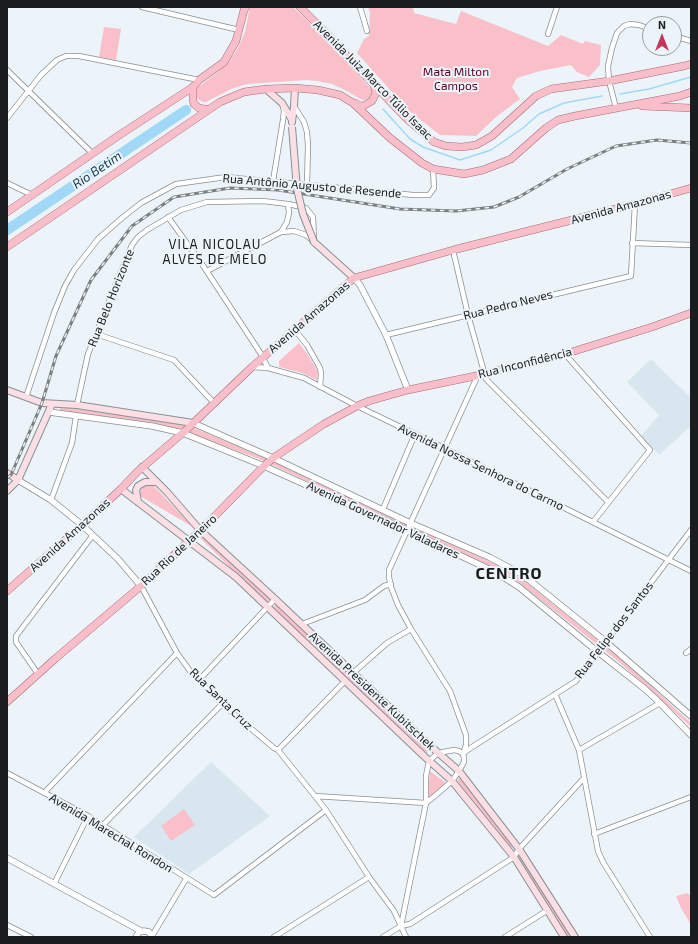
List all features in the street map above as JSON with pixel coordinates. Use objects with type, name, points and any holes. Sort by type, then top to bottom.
[{"type":"main road","name":"Avenida Juiz Marco Túlio Isaac","points":[[300,7],[407,119],[434,142],[446,146],[462,147],[476,145],[492,136],[536,96],[551,89],[609,81],[691,64]]},
{"type":"main road","points":[[7,212],[154,111],[193,87],[199,80],[224,62],[236,41],[245,8]]},
{"type":"main road","points":[[7,247],[220,102],[244,92],[266,89],[295,88],[318,90],[340,95],[353,103],[363,106],[372,101],[376,93],[374,86]]},
{"type":"main road","points":[[193,87],[194,104],[199,108],[209,109]]},
{"type":"main road","points":[[295,88],[292,127],[297,189],[302,214],[314,242],[354,278]]},
{"type":"main road","points":[[266,89],[282,103],[292,120]]},
{"type":"main road","points":[[353,103],[390,138],[422,163],[433,169],[464,174],[483,170],[511,159],[546,128],[558,120],[680,96],[691,92]]},
{"type":"main road","points":[[630,106],[691,108]]},
{"type":"main road","name":"Avenida Amazonas","points":[[7,591],[82,524],[142,467],[183,433],[263,357],[354,278],[453,250],[635,204],[691,188]]},
{"type":"main road","name":"Rua Inconfidência","points":[[357,406],[408,390],[565,354],[652,327],[691,313]]},
{"type":"main road","name":"Avenida Governador Valadares","points":[[7,390],[42,403],[77,405],[193,423]]},
{"type":"main road","points":[[7,491],[18,480],[52,404]]},
{"type":"main road","name":"Rua Rio de Janeiro","points":[[7,702],[141,586],[264,466],[324,424],[357,406]]},
{"type":"main road","name":"Avenida Presidente Kubitschek","points":[[142,467],[168,492],[200,530],[459,771],[519,849],[575,937]]},
{"type":"main road","points":[[7,473],[18,480]]},
{"type":"main road","points":[[138,502],[136,490],[138,486],[145,482],[157,482]]},
{"type":"main road","name":"Avenida Presidente Kubitschek","points":[[120,489],[236,577],[429,761],[452,780],[514,857],[564,937]]},
{"type":"street","points":[[142,7],[239,30]]},
{"type":"street","points":[[360,7],[367,31]]},
{"type":"street","points":[[548,34],[557,7]]},
{"type":"street","points":[[616,108],[609,81],[608,66],[612,48],[617,33],[624,26],[630,24],[642,26]]},
{"type":"street","points":[[7,118],[41,75],[58,60],[66,56],[79,56],[199,80]]},
{"type":"street","points":[[7,70],[92,153]]},
{"type":"street","points":[[273,181],[284,115],[282,103]]},
{"type":"street","points":[[294,106],[304,122],[307,132],[307,184]]},
{"type":"street","name":"Rua Antônio Augusto de Resende","points":[[26,397],[54,314],[65,286],[74,270],[103,234],[141,203],[176,184],[226,176],[413,195],[429,195],[434,188],[433,169]]},
{"type":"street","points":[[7,183],[32,195]]},
{"type":"street","name":"Rua Belo Horizonte","points":[[77,405],[88,354],[96,334],[132,245],[138,237],[147,230],[181,210],[207,202],[263,201],[306,208],[310,212],[314,221],[314,242]]},
{"type":"street","points":[[281,232],[287,222],[289,213],[288,204]]},
{"type":"street","points":[[635,204],[632,243],[691,245]]},
{"type":"street","points":[[168,217],[207,272],[263,357],[268,368]]},
{"type":"street","points":[[207,272],[281,232],[294,231],[306,236],[314,242]]},
{"type":"street","name":"Rua Pedro Neves","points":[[386,336],[631,276],[632,243]]},
{"type":"street","points":[[453,250],[481,374],[608,502]]},
{"type":"street","points":[[354,278],[360,285],[386,336],[408,390]]},
{"type":"street","points":[[294,331],[307,345],[320,368],[320,387]]},
{"type":"street","points":[[96,334],[174,360],[214,403]]},
{"type":"street","points":[[565,354],[650,450],[593,522]]},
{"type":"street","name":"Avenida Nossa Senhora do Carmo","points":[[252,367],[268,368],[304,378],[357,406],[691,570]]},
{"type":"street","points":[[315,796],[426,803],[452,780],[464,762],[463,754],[466,745],[466,735],[450,691],[411,629],[398,605],[392,590],[389,570],[444,448],[481,374]]},
{"type":"street","name":"Avenida Governador Valadares","points":[[49,412],[152,426],[183,433],[264,466],[483,566],[519,587],[645,689],[691,734]]},
{"type":"street","points":[[51,500],[72,443],[76,416]]},
{"type":"street","name":"Avenida Governador Valadares","points":[[193,423],[274,458],[410,523],[489,556],[523,575],[606,642],[691,716]]},
{"type":"street","points":[[383,509],[415,434]]},
{"type":"street","name":"Rua Santa Cruz","points":[[18,480],[51,500],[82,524],[118,559],[141,586],[177,653],[190,671],[222,704],[278,750],[326,810],[394,911],[406,937]]},
{"type":"street","name":"Rua Felipe dos Santos","points":[[463,754],[576,681],[670,560],[691,530]]},
{"type":"street","points":[[38,674],[16,642],[16,636],[94,535]]},
{"type":"street","points":[[302,624],[364,600],[384,586],[391,584]]},
{"type":"street","points":[[198,680],[275,599]]},
{"type":"street","points":[[353,673],[387,642],[411,629]]},
{"type":"street","points":[[686,653],[691,649]]},
{"type":"street","points":[[44,793],[177,653]]},
{"type":"street","points":[[278,750],[345,681]]},
{"type":"street","points":[[555,694],[579,750],[598,850],[603,862],[650,937]]},
{"type":"street","points":[[102,826],[222,704]]},
{"type":"street","points":[[579,750],[660,704]]},
{"type":"street","points":[[401,926],[426,803],[426,776],[429,761],[438,753],[454,750],[463,754]]},
{"type":"street","name":"Avenida Marechal Rondon","points":[[7,773],[88,816],[214,896],[326,810]]},
{"type":"street","points":[[384,937],[401,926],[410,924],[514,857],[519,849],[584,778]]},
{"type":"street","points":[[594,834],[691,796]]},
{"type":"street","points":[[54,884],[88,816]]},
{"type":"street","points":[[7,858],[141,931],[149,932],[152,936],[186,879]]},
{"type":"street","points":[[274,937],[370,877]]},
{"type":"street","points":[[505,937],[548,910]]},
{"type":"street","points":[[7,925],[31,937]]},
{"type":"street","points":[[136,937],[141,931]]},
{"type":"shaded area","points":[[651,359],[691,398],[691,426],[659,455],[641,436],[659,415],[627,382]]},
{"type":"shaded area","points":[[211,762],[270,816],[189,874],[134,837]]},
{"type":"green space","points":[[251,7],[293,7],[318,31],[371,89],[372,93],[370,97],[362,100],[332,84],[306,80],[247,84],[231,89],[206,102],[199,100],[196,96],[197,88],[229,62],[238,48],[245,32]]},
{"type":"green space","name":"Mata Milton Campos","points":[[368,7],[413,7],[414,13],[456,24],[461,11],[548,46],[561,35],[583,44],[585,41],[601,45],[600,65],[589,77],[577,72],[571,65],[540,71],[517,78],[512,87],[520,99],[496,117],[476,136],[440,135],[408,110],[357,53],[364,39],[369,36],[370,13]]},
{"type":"green space","points":[[104,27],[121,29],[116,60],[99,57]]},
{"type":"green space","points":[[299,343],[318,372],[317,380],[302,373],[279,367],[279,361]]},
{"type":"green space","points":[[61,407],[181,423],[299,472],[397,520],[500,566],[522,579],[619,657],[691,723],[691,727],[619,662],[512,577],[257,458],[176,429],[59,412]]},
{"type":"green space","points":[[145,484],[153,485],[193,527],[140,496],[139,493]]},
{"type":"green space","points":[[202,536],[271,599],[267,603],[200,538]]},
{"type":"green space","points":[[276,604],[429,748],[427,753],[272,609]]},
{"type":"green space","points":[[430,771],[446,783],[428,799],[428,793]]},
{"type":"green space","points":[[460,777],[514,845],[511,848],[457,781]]},
{"type":"green space","points":[[184,809],[195,825],[171,841],[161,826]]},
{"type":"green space","points":[[521,854],[575,937],[567,937],[517,857]]},
{"type":"green space","points":[[687,893],[691,896],[690,923],[676,896]]},
{"type":"waterway","points":[[620,94],[649,89],[691,77]]},
{"type":"waterway","points":[[383,109],[410,139],[423,147],[460,160],[491,150],[523,128],[539,114],[564,103],[602,96]]},
{"type":"waterway","name":"Rio Betim","points":[[7,230],[186,110]]},
{"type":"railway","points":[[7,478],[11,475],[42,403],[56,356],[91,280],[132,226],[174,197],[230,188],[278,190],[400,209],[456,211],[494,207],[519,197],[567,169],[616,146],[657,140],[691,143]]},
{"type":"district","name":"VILA NICOLAU ALVES DE MELO","points":[[215,252]]},
{"type":"district","name":"CENTRO","points":[[509,574]]}]
